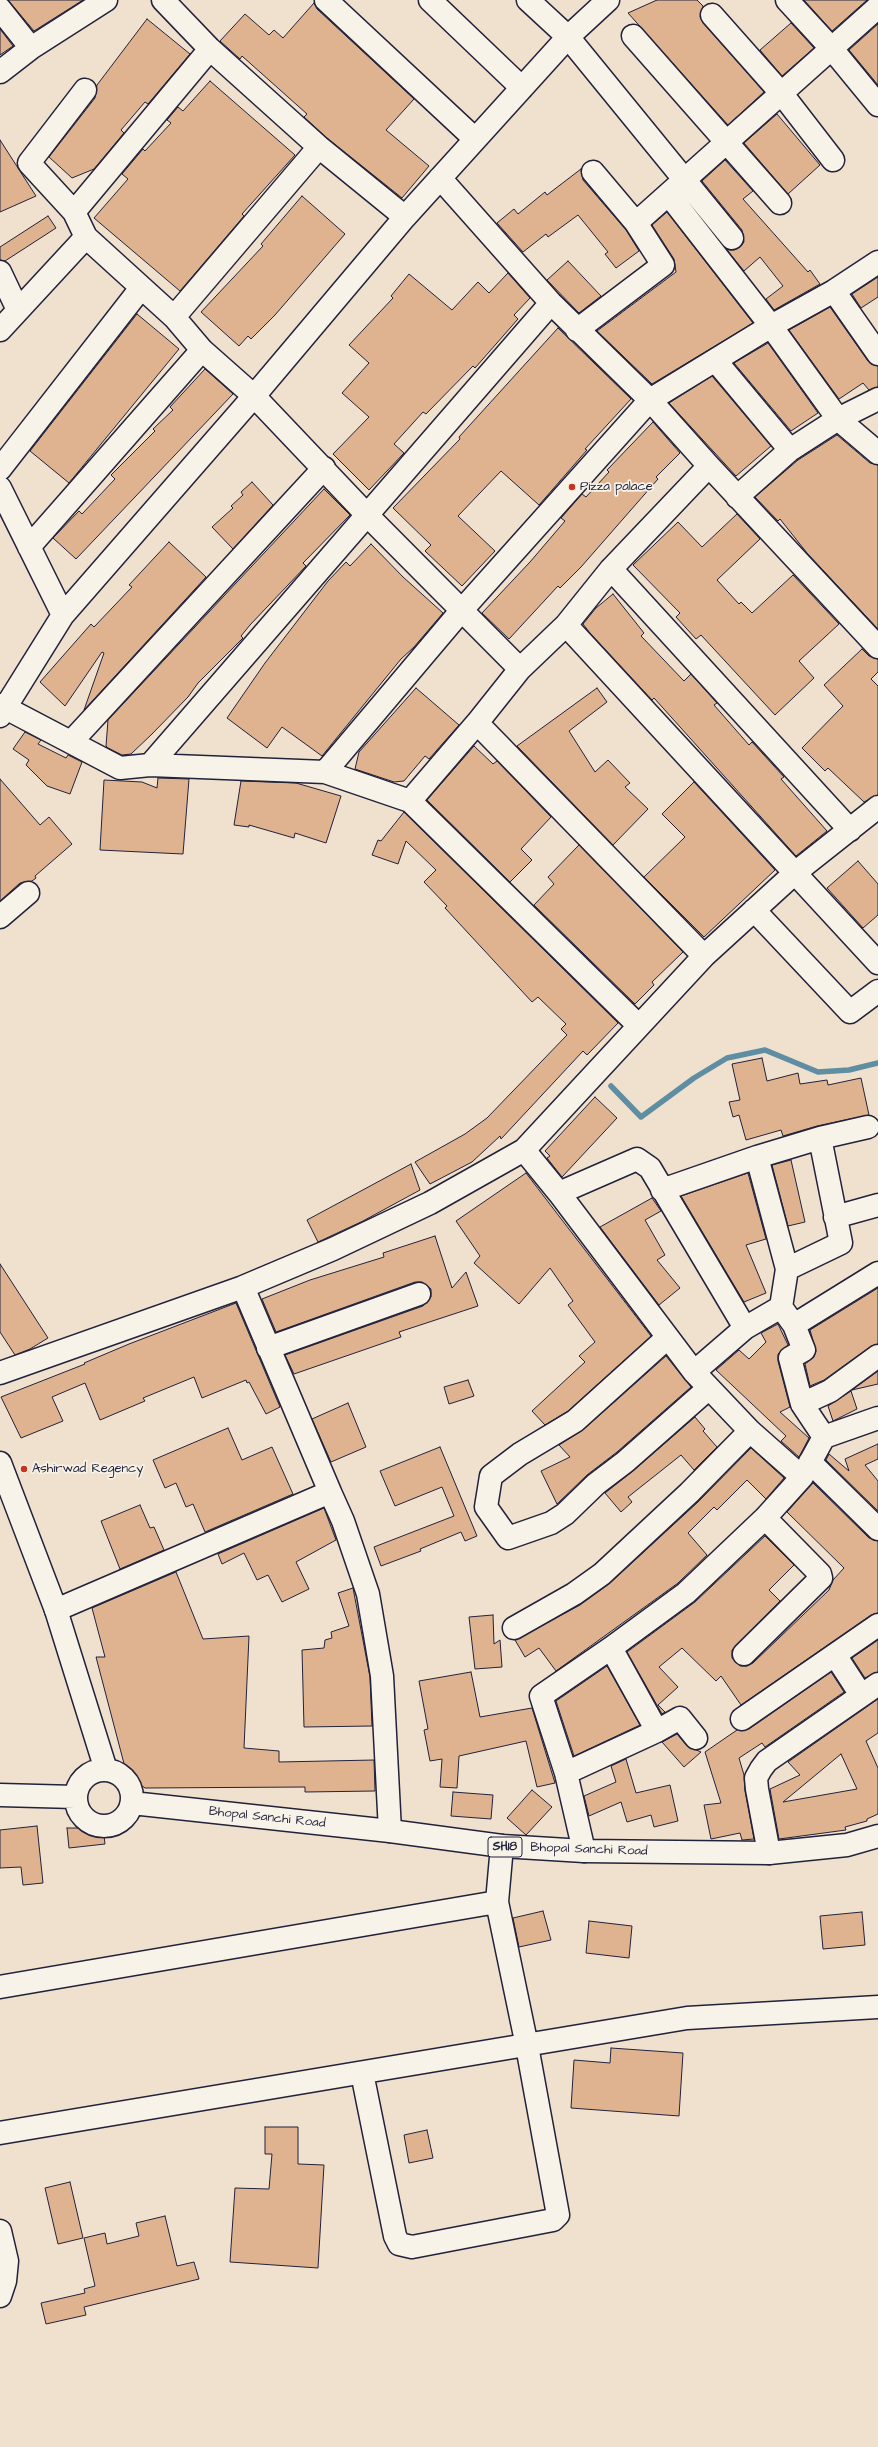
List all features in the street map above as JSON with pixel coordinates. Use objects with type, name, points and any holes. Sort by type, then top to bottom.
[{"type":"street","points":[[0,72],[31,48],[106,0]]},
{"type":"street","points":[[163,0],[210,49],[319,147],[405,217]]},
{"type":"street","points":[[326,0],[475,139]]},
{"type":"street","points":[[430,0],[522,88]]},
{"type":"street","points":[[528,0],[568,37],[732,238]]},
{"type":"street","points":[[608,0],[568,37],[405,217],[254,396],[63,615],[1,709],[72,741],[120,768],[150,765],[325,772],[410,801],[639,1026]]},
{"type":"street","points":[[787,0],[832,49],[878,105]]},
{"type":"street","points":[[636,223],[685,181],[878,7]]},
{"type":"street","points":[[0,9],[31,48]]},
{"type":"street","points":[[712,15],[782,94],[832,160]]},
{"type":"street","points":[[633,36],[780,203]]},
{"type":"street","points":[[74,212],[210,49]]},
{"type":"street","points":[[85,90],[29,163],[74,212],[86,237],[174,318],[202,350],[254,396],[368,516],[520,669]]},
{"type":"street","points":[[174,318],[319,147]]},
{"type":"street","points":[[577,330],[663,265],[636,223],[593,172]]},
{"type":"street","points":[[440,178],[550,303],[650,400],[708,466],[878,647]]},
{"type":"street","points":[[669,195],[771,326],[838,418],[878,453]]},
{"type":"street","points":[[0,330],[86,237]]},
{"type":"street","points":[[325,772],[461,611],[650,400],[771,326],[834,291],[878,262]]},
{"type":"street","points":[[0,272],[18,310]]},
{"type":"street","points":[[0,469],[141,288]]},
{"type":"street","points":[[834,291],[878,354]]},
{"type":"street","points":[[150,765],[368,516],[550,303]]},
{"type":"street","points":[[29,547],[202,350]]},
{"type":"street","points":[[715,360],[790,450]]},
{"type":"street","points":[[737,497],[790,450],[838,418],[878,399]]},
{"type":"street","points":[[410,801],[477,723],[520,669],[566,625],[611,569],[708,466]]},
{"type":"street","points":[[72,741],[324,468]]},
{"type":"street","points":[[0,488],[63,615]]},
{"type":"street","points":[[611,569],[850,830]]},
{"type":"street","points":[[566,625],[796,872],[878,963]]},
{"type":"street","points":[[477,723],[704,956]]},
{"type":"street","points":[[0,1373],[243,1287],[333,1249],[430,1203],[524,1150],[704,956],[796,872],[878,807]]},
{"type":"street","points":[[0,917],[28,893]]},
{"type":"street","points":[[754,910],[850,1012],[878,991]]},
{"type":"street","points":[[662,1190],[757,1157],[820,1138],[868,1127]]},
{"type":"street","points":[[787,1269],[841,1243],[820,1138]]},
{"type":"street","points":[[524,1150],[559,1193],[694,1372],[750,1431],[806,1470],[878,1529]]},
{"type":"street","points":[[757,1157],[787,1269],[780,1307],[794,1325],[804,1350],[790,1358],[802,1404],[824,1437]]},
{"type":"street","points":[[559,1193],[637,1159],[650,1168],[745,1328]]},
{"type":"street","points":[[836,1217],[878,1205]]},
{"type":"street","points":[[794,1325],[878,1273]]},
{"type":"street","points":[[243,1287],[343,1521],[368,1594],[382,1676],[390,1831]]},
{"type":"street","points":[[268,1348],[419,1294]]},
{"type":"street","points":[[694,1372],[745,1328],[780,1307]]},
{"type":"street","points":[[667,1338],[575,1421],[520,1454],[491,1476],[486,1507],[508,1538],[551,1524],[565,1514],[596,1484],[625,1462],[709,1388]]},
{"type":"street","points":[[802,1404],[830,1391],[878,1356]]},
{"type":"street","points":[[584,1851],[566,1773],[541,1696],[612,1648],[686,1592],[765,1518],[806,1470],[824,1437],[878,1418]]},
{"type":"street","points":[[514,1628],[574,1594],[602,1574],[689,1493],[750,1431]]},
{"type":"street","points":[[0,1463],[56,1610],[106,1770]]},
{"type":"street","points":[[56,1610],[330,1492]]},
{"type":"street","points":[[744,1654],[821,1578],[820,1574],[765,1518]]},
{"type":"street","points":[[742,1719],[878,1625]]},
{"type":"street","points":[[612,1648],[658,1731]]},
{"type":"street","points":[[769,1853],[757,1789],[756,1778],[761,1769],[767,1761],[870,1689],[835,1655]]},
{"type":"street","points":[[566,1773],[658,1731],[680,1718],[696,1738]]},
{"type":"street","points":[[106,1770],[123,1777],[132,1794],[132,1803],[123,1820],[106,1827],[96,1826],[81,1815],[75,1797],[82,1780],[89,1774],[106,1770]]},
{"type":"street","points":[[0,1795],[75,1797]]},
{"type":"street","name":"Bhopal Sanchi Road","points":[[132,1803],[390,1831],[502,1846],[584,1851],[769,1853],[847,1846],[878,1836]]},
{"type":"street","points":[[362,2073],[395,2236],[399,2244],[412,2247],[553,2220],[558,2216],[527,2046],[497,1902],[502,1846]]},
{"type":"street","points":[[0,1987],[497,1902]]},
{"type":"street","points":[[0,2133],[527,2046],[687,2018],[878,2007]]},
{"type":"street","points":[[0,2232],[7,2261],[5,2281],[0,2296]]},
{"type":"building","points":[[8,0],[83,0],[34,31]]},
{"type":"building","points":[[657,0],[697,0],[703,6],[700,17],[703,23],[764,92],[728,125],[628,13]]},
{"type":"building","points":[[804,0],[867,0],[832,31]]},
{"type":"building","points":[[314,3],[317,9],[414,99],[386,130],[429,166],[402,198],[327,138],[304,117],[307,114],[242,56],[240,59],[220,41],[245,14],[269,35],[274,30],[283,38]]},
{"type":"building","points":[[147,19],[190,54],[148,104],[145,102],[121,130],[124,133],[94,169],[72,178],[49,157],[95,98],[97,85]]},
{"type":"building","points":[[791,23],[814,48],[782,76],[760,50]]},
{"type":"building","points":[[878,24],[878,85],[849,50]]},
{"type":"building","points":[[0,29],[13,46],[0,55]]},
{"type":"building","points":[[210,81],[295,155],[242,214],[244,216],[180,291],[94,218],[128,179],[122,174],[143,149],[145,151],[171,123],[167,120],[178,107],[183,111]]},
{"type":"building","points":[[777,114],[820,165],[788,194],[744,143]]},
{"type":"building","points":[[0,140],[36,196],[0,212]]},
{"type":"building","points":[[725,160],[753,191],[743,199],[808,272],[810,270],[820,284],[774,310],[766,299],[783,286],[760,257],[744,271],[727,250],[734,250],[740,247],[744,242],[742,230],[702,181]]},
{"type":"building","points":[[581,169],[583,180],[626,230],[639,251],[616,268],[605,254],[608,252],[578,215],[548,237],[546,234],[523,252],[497,223],[514,209],[518,214],[545,192],[547,195]]},
{"type":"building","points":[[302,196],[345,234],[275,315],[251,339],[248,336],[239,346],[201,312],[263,246],[261,244]]},
{"type":"building","points":[[667,212],[753,323],[652,384],[597,331],[676,272],[674,259],[652,225]]},
{"type":"building","points":[[48,216],[56,228],[5,261],[0,260],[0,247]]},
{"type":"building","points":[[568,261],[601,296],[579,313],[547,280]]},
{"type":"building","points":[[508,273],[530,298],[514,315],[518,319],[475,368],[473,366],[426,414],[423,412],[394,444],[404,453],[369,490],[333,454],[369,417],[342,393],[369,363],[349,345],[393,298],[391,296],[409,274],[452,310],[478,282],[489,293]]},
{"type":"building","points":[[878,277],[878,297],[861,308],[852,294]]},
{"type":"building","points":[[830,307],[868,361],[878,366],[878,387],[869,390],[863,383],[839,399],[789,330]]},
{"type":"building","points":[[137,314],[179,349],[69,483],[30,451]]},
{"type":"building","points":[[558,328],[631,399],[585,449],[587,450],[539,505],[501,471],[458,516],[495,551],[462,586],[425,551],[431,545],[393,508],[460,439],[459,437]]},
{"type":"building","points":[[768,343],[818,413],[791,431],[734,363]]},
{"type":"building","points":[[205,369],[233,394],[76,559],[53,538],[79,511],[82,514],[115,479],[111,475],[155,431],[153,429],[173,410],[170,407]]},
{"type":"building","points":[[712,376],[771,446],[736,476],[669,403]]},
{"type":"building","points":[[653,422],[680,453],[656,477],[658,479],[581,567],[560,588],[558,586],[509,639],[482,613],[530,562],[565,521],[561,518],[582,494],[586,497],[609,472],[607,470]]},
{"type":"building","points":[[837,435],[870,463],[878,465],[878,629],[807,553],[780,519],[778,521],[755,497],[798,460]]},
{"type":"building","points":[[252,482],[273,505],[233,549],[212,527],[233,508],[231,506],[243,495],[241,492]]},
{"type":"building","points":[[324,489],[350,515],[303,563],[306,566],[250,625],[241,636],[243,638],[198,683],[188,697],[152,734],[131,754],[122,755],[108,748],[106,746],[108,720]]},
{"type":"building","points":[[737,514],[760,539],[717,580],[739,604],[741,602],[752,613],[793,575],[839,624],[799,661],[814,678],[775,715],[701,635],[696,639],[676,617],[680,613],[633,565],[678,522],[702,547]]},
{"type":"building","points":[[169,542],[206,577],[84,710],[104,653],[102,652],[65,706],[40,682],[91,624],[94,627],[132,587],[129,585]]},
{"type":"building","points":[[371,544],[403,577],[443,613],[414,647],[401,659],[322,756],[282,727],[267,748],[227,718],[265,663],[328,581],[346,562],[350,566]]},
{"type":"building","points":[[613,594],[644,633],[641,636],[684,681],[691,674],[717,703],[714,705],[749,745],[752,742],[784,777],[781,779],[827,831],[796,856],[654,698],[652,700],[583,624],[596,608]]},
{"type":"building","points":[[862,649],[869,656],[878,659],[878,672],[871,679],[878,686],[878,795],[864,802],[828,768],[825,771],[802,748],[843,706],[824,685]]},
{"type":"building","points":[[416,688],[459,725],[429,759],[425,756],[404,781],[394,782],[355,769],[359,752]]},
{"type":"building","points":[[597,688],[607,702],[569,731],[595,772],[608,760],[630,783],[625,787],[648,809],[613,845],[517,746]]},
{"type":"building","points":[[25,732],[41,740],[38,744],[66,758],[68,755],[82,762],[70,794],[47,786],[26,765],[29,760],[13,749]]},
{"type":"building","points":[[474,746],[493,764],[497,761],[551,817],[521,849],[532,860],[510,882],[427,800]]},
{"type":"building","points":[[158,778],[189,779],[183,854],[100,850],[104,780],[142,782],[157,788]]},
{"type":"building","points":[[0,779],[40,825],[49,817],[72,844],[35,876],[36,878],[32,881],[20,883],[0,901]]},
{"type":"building","points":[[241,781],[296,783],[341,796],[326,843],[295,833],[294,838],[249,825],[249,827],[234,825]]},
{"type":"building","points":[[694,782],[775,870],[704,937],[644,877],[685,837],[662,814]]},
{"type":"building","points":[[404,812],[618,1023],[587,1055],[583,1051],[501,1139],[500,1136],[472,1162],[430,1184],[415,1162],[465,1134],[487,1118],[567,1035],[561,1029],[566,1024],[538,997],[532,1002],[445,908],[447,906],[424,882],[436,870],[406,841],[398,864],[372,855],[378,840],[381,841]]},
{"type":"building","points":[[579,845],[683,952],[652,982],[654,985],[635,1004],[534,905],[554,884],[548,877]]},
{"type":"building","points":[[858,861],[878,884],[878,915],[863,928],[827,888]]},
{"type":"building","points":[[762,1058],[767,1081],[798,1073],[800,1084],[827,1080],[828,1085],[861,1078],[869,1115],[817,1126],[783,1136],[781,1130],[746,1140],[739,1115],[733,1117],[729,1102],[740,1100],[732,1064]]},
{"type":"building","points":[[595,1097],[617,1118],[562,1177],[547,1158],[550,1156],[545,1151]]},
{"type":"building","points":[[791,1160],[805,1222],[788,1226],[772,1165]]},
{"type":"building","points":[[411,1164],[420,1190],[363,1221],[318,1242],[307,1220]]},
{"type":"building","points":[[526,1173],[651,1336],[568,1411],[545,1425],[532,1411],[585,1362],[579,1356],[595,1342],[568,1305],[573,1301],[550,1268],[519,1304],[474,1263],[480,1256],[456,1221]]},
{"type":"building","points":[[748,1173],[766,1239],[746,1245],[766,1293],[744,1302],[681,1196]]},
{"type":"building","points":[[652,1198],[661,1211],[645,1220],[665,1255],[657,1260],[680,1288],[659,1305],[600,1227]]},
{"type":"building","points":[[435,1236],[452,1288],[466,1272],[478,1306],[399,1332],[401,1337],[294,1374],[285,1355],[423,1306],[431,1297],[431,1289],[422,1282],[415,1282],[276,1332],[262,1299],[310,1280],[384,1257],[383,1253]]},
{"type":"building","points":[[0,1264],[48,1338],[30,1349],[15,1355],[0,1332]]},
{"type":"building","points":[[878,1288],[878,1344],[871,1346],[824,1380],[810,1386],[805,1364],[814,1357],[816,1351],[810,1330]]},
{"type":"building","points":[[236,1303],[280,1407],[266,1414],[249,1382],[247,1383],[246,1380],[202,1398],[194,1377],[143,1398],[145,1401],[100,1420],[85,1383],[52,1397],[63,1421],[21,1438],[1,1397],[85,1364],[84,1363],[129,1344]]},
{"type":"building","points":[[778,1324],[788,1345],[778,1354],[778,1361],[790,1407],[780,1412],[809,1438],[799,1457],[781,1441],[786,1436],[716,1370],[739,1350],[749,1359],[766,1342],[761,1333]]},
{"type":"building","points":[[666,1356],[691,1387],[617,1452],[587,1475],[557,1504],[541,1471],[570,1457],[559,1445],[583,1430]]},
{"type":"building","points":[[878,1371],[878,1384],[852,1390]]},
{"type":"building","points":[[468,1380],[474,1396],[449,1404],[444,1387]]},
{"type":"building","points":[[851,1391],[857,1409],[833,1421],[828,1406]]},
{"type":"building","points":[[348,1403],[366,1447],[331,1462],[312,1419]]},
{"type":"building","points":[[695,1417],[705,1429],[703,1431],[717,1447],[694,1470],[681,1455],[628,1497],[632,1502],[621,1512],[605,1493],[633,1471]]},
{"type":"building","points":[[228,1428],[242,1460],[272,1447],[293,1494],[205,1532],[193,1504],[186,1507],[176,1483],[165,1488],[153,1460]]},
{"type":"building","points":[[878,1444],[878,1459],[865,1465],[878,1481],[878,1511],[826,1460],[829,1454],[849,1471],[845,1459]]},
{"type":"building","points":[[440,1447],[477,1536],[465,1541],[461,1532],[420,1549],[421,1551],[381,1566],[374,1547],[454,1516],[442,1487],[395,1506],[380,1471]]},
{"type":"building","points":[[751,1448],[784,1478],[766,1499],[747,1480],[717,1510],[714,1507],[688,1533],[707,1555],[678,1583],[556,1671],[539,1648],[525,1657],[515,1640],[580,1605],[609,1584],[698,1502]]},
{"type":"building","points":[[813,1483],[869,1538],[878,1541],[878,1613],[871,1615],[741,1705],[721,1676],[716,1681],[682,1648],[659,1667],[678,1687],[658,1705],[665,1712],[662,1714],[627,1652],[695,1602],[765,1536],[794,1565],[769,1590],[780,1601],[732,1650],[732,1658],[740,1666],[747,1666],[753,1663],[829,1590],[833,1580],[844,1568],[787,1512]]},
{"type":"building","points":[[140,1505],[150,1528],[154,1527],[164,1550],[120,1569],[101,1521]]},
{"type":"building","points":[[324,1508],[336,1540],[296,1562],[309,1589],[282,1602],[268,1575],[257,1580],[244,1553],[222,1564],[218,1554]]},
{"type":"building","points":[[176,1572],[203,1639],[249,1636],[244,1748],[279,1751],[279,1762],[374,1760],[375,1791],[305,1792],[305,1787],[145,1788],[127,1775],[96,1657],[105,1657],[92,1608]]},
{"type":"building","points":[[353,1588],[370,1677],[372,1726],[304,1727],[302,1650],[324,1648],[325,1640],[332,1638],[331,1632],[349,1626],[338,1593]]},
{"type":"building","points":[[493,1615],[494,1644],[500,1640],[502,1667],[475,1669],[469,1617]]},
{"type":"building","points":[[878,1640],[878,1672],[865,1678],[852,1658]]},
{"type":"building","points":[[607,1666],[640,1725],[574,1756],[556,1701]]},
{"type":"building","points":[[471,1672],[480,1717],[532,1708],[555,1783],[537,1787],[526,1741],[459,1756],[457,1788],[440,1787],[442,1759],[430,1761],[424,1730],[428,1729],[419,1681]]},
{"type":"building","points":[[831,1672],[844,1692],[765,1747],[762,1743],[739,1758],[744,1775],[745,1791],[754,1839],[742,1840],[740,1833],[711,1839],[704,1805],[721,1803],[705,1752],[737,1730],[749,1729]]},
{"type":"building","points":[[878,1699],[878,1733],[866,1741],[878,1768],[878,1814],[867,1819],[867,1821],[845,1827],[846,1830],[779,1839],[770,1789],[800,1775],[788,1762]],"holes":[[[841,1754],[857,1789],[783,1802]]]},
{"type":"building","points":[[677,1734],[687,1746],[701,1752],[684,1767],[662,1742]]},
{"type":"building","points":[[626,1759],[636,1793],[670,1785],[678,1821],[654,1827],[651,1815],[627,1822],[621,1802],[589,1816],[584,1796],[616,1782],[611,1766]]},
{"type":"building","points":[[532,1790],[552,1807],[526,1835],[507,1818]]},
{"type":"building","points":[[453,1792],[493,1795],[491,1819],[451,1816]]},
{"type":"building","points":[[37,1826],[43,1883],[23,1885],[21,1867],[0,1868],[0,1830]]},
{"type":"building","points":[[67,1828],[103,1828],[105,1844],[69,1848]]},
{"type":"building","points":[[543,1911],[551,1940],[519,1947],[513,1918]]},
{"type":"building","points":[[862,1912],[865,1945],[823,1949],[820,1916]]},
{"type":"building","points":[[589,1921],[632,1926],[629,1958],[586,1953]]},
{"type":"building","points":[[611,2048],[683,2053],[679,2116],[571,2108],[574,2060],[610,2063]]},
{"type":"building","points":[[265,2127],[298,2127],[298,2164],[324,2165],[318,2268],[230,2262],[235,2188],[269,2189],[272,2154],[265,2154]]},
{"type":"building","points":[[427,2130],[433,2158],[409,2163],[404,2135]]},
{"type":"building","points":[[70,2182],[83,2238],[58,2244],[45,2188]]},
{"type":"building","points":[[165,2216],[177,2266],[194,2262],[199,2279],[84,2307],[86,2315],[46,2324],[41,2303],[85,2293],[84,2289],[95,2286],[84,2238],[105,2233],[107,2244],[139,2236],[136,2223]]},
{"type":"waterway","points":[[611,1086],[641,1117],[694,1078],[727,1058],[765,1050],[818,1072],[849,1070],[878,1063]]},
{"type":"place","name":"Pizza palace","points":[[572,487]]},
{"type":"place","name":"Ashirwad Regency","points":[[24,1469]]}]
